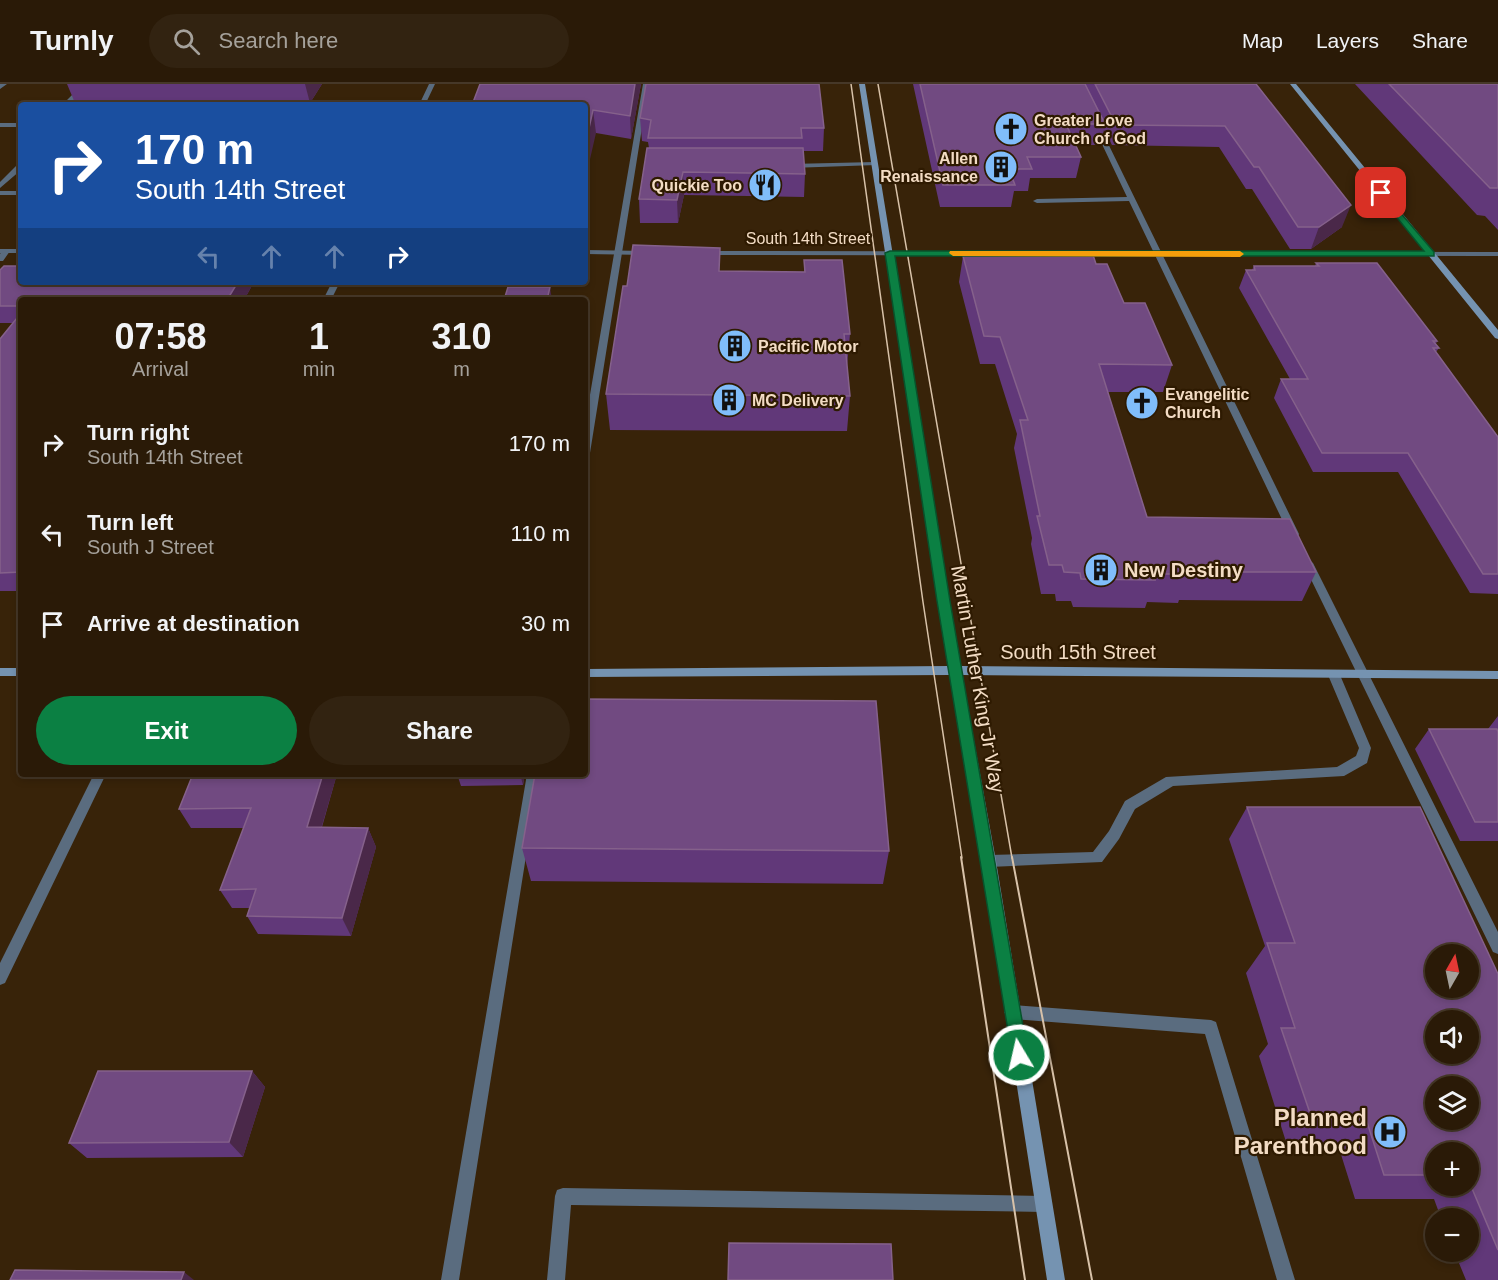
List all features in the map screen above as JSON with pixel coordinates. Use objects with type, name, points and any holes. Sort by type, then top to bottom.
[{"type":"main road","name":"Martin Luther King Jr Way","points":[[862,84],[1056,1280]]},
{"type":"main road","points":[[1293,84],[1498,336]]},
{"type":"main road","name":"South 15th Street","points":[[588,673],[1046,670],[1334,675],[1498,675]]},
{"type":"main road","points":[[0,672],[18,672]]},
{"type":"street","points":[[0,87],[4,84]]},
{"type":"street","points":[[423,102],[432,84]]},
{"type":"street","points":[[588,435],[646,84]]},
{"type":"street","points":[[68,102],[79,91]]},
{"type":"street","points":[[1091,116],[1299,544]]},
{"type":"street","points":[[0,125],[18,125]]},
{"type":"street","points":[[779,166],[875,164]]},
{"type":"street","points":[[632,166],[643,166]]},
{"type":"street","points":[[0,186],[18,169]]},
{"type":"street","points":[[0,193],[18,193]]},
{"type":"street","points":[[1037,201],[1133,199]]},
{"type":"street","points":[[2,254],[18,251]]},
{"type":"street","points":[[588,252],[653,253]]},
{"type":"street","name":"South 14th Street","points":[[689,253],[1498,254]]},
{"type":"street","points":[[1305,555],[1362,675],[1498,947]]},
{"type":"street","points":[[989,861],[1097,858],[1114,835],[1130,805],[1171,781],[1339,772],[1362,759],[1365,748],[1334,675]]},
{"type":"street","points":[[0,978],[99,777]]},
{"type":"street","points":[[450,1280],[533,777]]},
{"type":"street","points":[[1012,1012],[1211,1027],[1286,1280]]},
{"type":"street","points":[[556,1280],[563,1196],[1044,1204]]},
{"type":"building","points":[[480,84],[635,84],[630,116],[593,110],[588,132],[588,102],[473,102]]},
{"type":"building","points":[[646,84],[819,84],[824,128],[801,128],[802,138],[648,138],[651,120],[640,118]]},
{"type":"building","points":[[920,84],[1085,84],[1105,124],[1066,124],[1081,157],[1027,157],[1032,169],[1009,169],[1015,185],[943,185]]},
{"type":"building","points":[[1095,84],[1256,84],[1351,205],[1319,227],[1298,227],[1259,167],[1254,167],[1225,126],[1116,125]]},
{"type":"building","points":[[1389,84],[1498,84],[1498,188],[1490,188]]},
{"type":"building","points":[[647,148],[803,148],[805,174],[683,172],[677,200],[639,199]]},
{"type":"building","points":[[633,245],[720,248],[719,271],[805,272],[804,260],[842,260],[850,334],[844,334],[850,396],[606,394],[623,286],[627,286]]},
{"type":"building","points":[[1093,255],[1096,264],[1107,264],[1124,303],[1145,303],[1172,365],[1099,364],[1147,517],[1290,519],[1316,572],[1188,572],[1189,574],[1153,574],[1155,580],[1081,579],[1080,573],[1064,572],[1062,565],[1049,565],[1037,516],[1040,516],[1020,420],[1028,420],[1000,337],[984,336],[963,256]]},
{"type":"building","points":[[1316,263],[1377,263],[1437,341],[1433,341],[1439,348],[1433,348],[1498,437],[1498,574],[1483,574],[1408,453],[1322,453],[1281,379],[1308,379],[1246,270],[1255,270],[1254,266],[1319,266]]},
{"type":"building","points":[[4,266],[18,266],[18,285],[236,285],[229,297],[18,297],[18,306],[0,306],[0,270]]},
{"type":"building","points":[[508,287],[550,287],[548,297],[505,297]]},
{"type":"building","points":[[18,317],[18,572],[0,573],[0,339]]},
{"type":"building","points":[[588,699],[876,701],[889,851],[522,848],[534,777],[588,777]]},
{"type":"building","points":[[1429,729],[1497,729],[1498,822],[1475,822]]},
{"type":"building","points":[[192,777],[322,777],[307,827],[368,828],[342,918],[247,916],[256,889],[220,890],[251,808],[179,809]]},
{"type":"building","points":[[1247,807],[1420,807],[1498,974],[1498,1250],[1475,1196],[1479,1196],[1479,1142],[1425,1142],[1425,1175],[1384,1175],[1366,1119],[1312,1119],[1281,1028],[1295,1028],[1267,943],[1295,943]]},
{"type":"building","points":[[98,1071],[252,1071],[229,1142],[69,1143]]},
{"type":"building","points":[[729,1243],[891,1244],[893,1280],[728,1280]]},
{"type":"building","points":[[15,1270],[184,1272],[181,1280],[10,1280]]},
{"type":"tram line","points":[[851,84],[923,602],[962,858]]},
{"type":"tram line","points":[[878,84],[1012,858]]},
{"type":"tram line","points":[[961,857],[1025,1280]]},
{"type":"tram line","points":[[1012,857],[1092,1280]]},
{"type":"slow traffic","points":[[953,253],[1240,254]]},
{"type":"place","name":"Greater Love Church of God","points":[[1011,129]]},
{"type":"place","name":"Allen Renaissance","points":[[1001,167]]},
{"type":"place","name":"Quickie Too","points":[[765,185]]},
{"type":"place","name":"Pacific Motor","points":[[735,346]]},
{"type":"place","name":"MC Delivery","points":[[729,400]]},
{"type":"place","name":"Evangelitic Church","points":[[1142,403]]},
{"type":"place","name":"New Destiny","points":[[1101,570]]},
{"type":"place","name":"Planned Parenthood","points":[[1390,1132]]},
{"type":"route","points":[[1019,1055],[989,861],[943,601],[890,253],[1431,254],[1381,193]]}]
